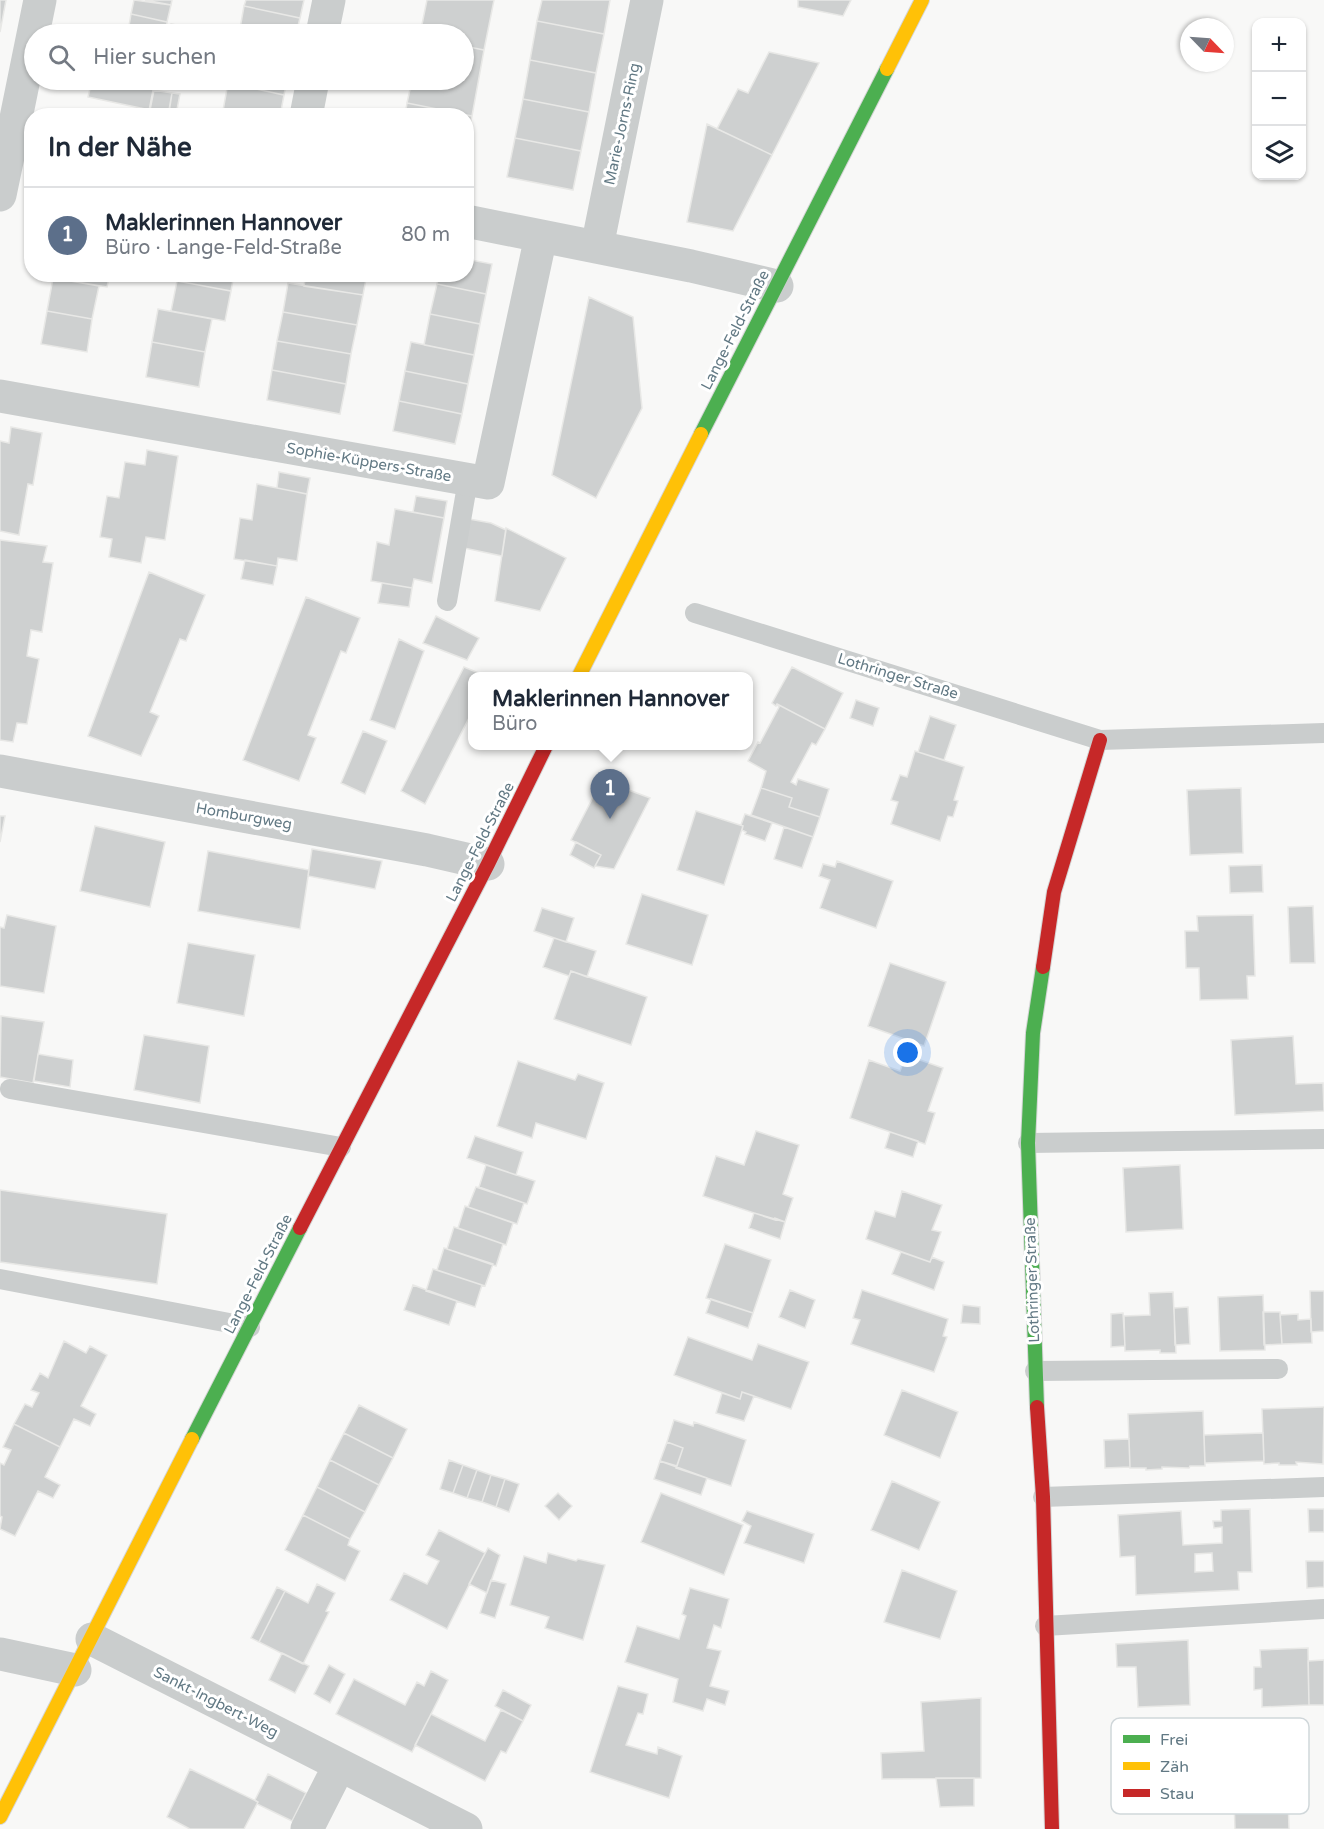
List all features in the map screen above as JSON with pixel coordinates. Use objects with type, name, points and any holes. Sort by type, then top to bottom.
[{"type":"street","points":[[35,24],[40,0]]},
{"type":"street","points":[[324,24],[328,0]]},
{"type":"street","name":"Marie-Jorns-Ring","points":[[597,247],[647,0]]},
{"type":"street","name":"Lange-Feld-Straße","points":[[581,672],[922,0]]},
{"type":"street","points":[[0,195],[24,84]]},
{"type":"street","points":[[308,108],[311,90]]},
{"type":"street","points":[[474,222],[777,286]]},
{"type":"street","name":"Sophie-Küppers-Straße","points":[[0,396],[488,483],[541,236]]},
{"type":"street","name":"Lothringer Straße","points":[[1052,1829],[1028,1143],[1033,1033],[1054,892],[1100,740]]},
{"type":"street","name":"Lange-Feld-Straße","points":[[0,1817],[341,1147],[488,864],[544,750]]},
{"type":"street","name":"Homburgweg","points":[[0,771],[427,850],[488,864]]},
{"type":"street","name":"Sankt-Ingbert-Weg","points":[[92,1639],[466,1829]]},
{"type":"street","points":[[0,1654],[75,1670]]},
{"type":"street","points":[[307,1829],[339,1766]]},
{"type":"lane","points":[[447,601],[468,480]]},
{"type":"lane","name":"Lothringer Straße","points":[[695,613],[1100,740],[1324,733]]},
{"type":"lane","points":[[10,1089],[341,1147]]},
{"type":"lane","points":[[1028,1143],[1324,1139]]},
{"type":"lane","points":[[0,1279],[250,1327]]},
{"type":"lane","points":[[1035,1371],[1278,1369]]},
{"type":"lane","points":[[1042,1497],[1324,1487]]},
{"type":"lane","points":[[1045,1626],[1324,1609]]},
{"type":"building","points":[[0,0],[6,0],[0,32]]},
{"type":"building","points":[[134,0],[171,5],[167,22],[131,14]]},
{"type":"building","points":[[145,0],[172,0],[171,5]]},
{"type":"building","points":[[246,0],[304,0],[300,18],[244,6]]},
{"type":"building","points":[[427,0],[494,0],[484,50],[474,48],[474,24],[422,24]]},
{"type":"building","points":[[542,0],[610,0],[604,34],[537,21]]},
{"type":"building","points":[[798,0],[851,0],[843,16],[798,7]]},
{"type":"building","points":[[244,6],[300,18],[298,24],[241,24]]},
{"type":"building","points":[[131,14],[167,22],[167,24],[129,24]]},
{"type":"building","points":[[537,21],[604,34],[596,73],[530,60]]},
{"type":"building","points":[[474,48],[484,50],[473,108],[432,108],[407,103],[410,90],[474,90]]},
{"type":"building","points":[[769,52],[819,63],[772,155],[717,129],[738,89],[748,93]]},
{"type":"building","points":[[530,60],[596,73],[589,112],[523,99]]},
{"type":"building","points":[[90,90],[154,90],[150,108],[88,97]]},
{"type":"building","points":[[153,90],[172,93],[169,108],[150,108]]},
{"type":"building","points":[[227,90],[261,90],[284,95],[282,108],[223,108]]},
{"type":"building","points":[[261,90],[285,90],[284,95]]},
{"type":"building","points":[[172,93],[180,94],[177,108],[170,108]]},
{"type":"building","points":[[523,99],[589,112],[581,151],[515,138]]},
{"type":"building","points":[[407,103],[432,108],[406,108]]},
{"type":"building","points":[[707,124],[772,155],[733,231],[687,222]]},
{"type":"building","points":[[515,138],[581,151],[573,190],[507,177]]},
{"type":"building","points":[[474,261],[492,264],[486,294],[437,284],[437,282],[474,282]]},
{"type":"building","points":[[52,282],[76,282],[99,286],[92,319],[47,311]]},
{"type":"building","points":[[77,282],[108,282],[107,287]]},
{"type":"building","points":[[177,282],[231,291],[225,321],[171,311]]},
{"type":"building","points":[[182,282],[233,282],[231,291]]},
{"type":"building","points":[[305,282],[365,282],[363,295],[304,286]]},
{"type":"building","points":[[288,283],[363,295],[357,325],[283,312]]},
{"type":"building","points":[[437,284],[486,294],[480,324],[430,314]]},
{"type":"building","points":[[589,297],[633,317],[642,408],[596,498],[552,475]]},
{"type":"building","points":[[158,309],[212,319],[205,352],[152,342]]},
{"type":"building","points":[[47,311],[92,319],[87,352],[41,344]]},
{"type":"building","points":[[283,312],[357,325],[351,354],[277,341]]},
{"type":"building","points":[[430,314],[480,324],[474,355],[424,345]]},
{"type":"building","points":[[277,341],[351,354],[346,384],[272,370]]},
{"type":"building","points":[[152,342],[205,352],[199,387],[146,377]]},
{"type":"building","points":[[411,342],[474,355],[468,384],[405,371]]},
{"type":"building","points":[[272,370],[346,384],[340,414],[267,400]]},
{"type":"building","points":[[405,371],[468,384],[462,414],[399,401]]},
{"type":"building","points":[[399,401],[462,414],[455,444],[393,431]]},
{"type":"building","points":[[11,427],[42,433],[33,485],[28,484],[19,535],[0,531],[0,441],[9,443]]},
{"type":"building","points":[[147,450],[178,456],[165,540],[146,537],[141,563],[109,557],[112,539],[100,537],[107,496],[119,498],[125,462],[145,465]]},
{"type":"building","points":[[279,472],[310,478],[307,494],[277,488]]},
{"type":"building","points":[[257,484],[307,494],[297,561],[278,558],[277,566],[234,559],[240,518],[252,520]]},
{"type":"building","points":[[416,496],[447,501],[444,518],[413,512]]},
{"type":"building","points":[[395,509],[444,518],[432,583],[414,579],[412,588],[371,581],[377,542],[389,545]]},
{"type":"building","points":[[469,519],[491,523],[506,530],[502,556],[464,548]]},
{"type":"building","points":[[506,528],[566,558],[540,611],[495,601]]},
{"type":"building","points":[[0,540],[47,546],[43,562],[53,563],[42,632],[31,630],[27,656],[39,659],[27,724],[17,723],[13,742],[0,740]]},
{"type":"building","points":[[245,560],[277,566],[273,585],[241,579]]},
{"type":"building","points":[[149,572],[205,595],[186,641],[180,639],[150,712],[159,716],[141,756],[88,736]]},
{"type":"building","points":[[382,583],[412,588],[409,607],[378,603]]},
{"type":"building","points":[[306,597],[360,618],[346,653],[341,651],[308,735],[316,738],[299,781],[243,760]]},
{"type":"building","points":[[436,616],[479,638],[467,660],[423,643]]},
{"type":"building","points":[[399,639],[424,651],[395,729],[370,720]]},
{"type":"building","points":[[464,667],[476,672],[468,672],[468,720],[425,804],[401,791]]},
{"type":"building","points":[[792,667],[843,693],[825,729],[772,703]]},
{"type":"building","points":[[856,700],[879,708],[873,726],[850,718]]},
{"type":"building","points":[[777,704],[825,729],[816,745],[812,743],[791,782],[796,785],[798,779],[829,789],[820,817],[789,807],[792,798],[761,788],[766,771],[748,761],[779,707]]},
{"type":"building","points":[[930,716],[956,725],[944,760],[918,752]]},
{"type":"building","points":[[363,731],[387,741],[365,794],[341,783]]},
{"type":"building","points":[[915,751],[964,767],[954,800],[958,801],[953,817],[948,816],[940,841],[891,824],[898,802],[891,800],[900,775],[907,777]]},
{"type":"building","points":[[602,780],[650,798],[614,869],[595,866],[601,855],[571,840]]},
{"type":"building","points":[[761,788],[792,798],[789,807],[820,817],[813,837],[751,815]]},
{"type":"building","points":[[1241,788],[1243,853],[1190,855],[1187,790]]},
{"type":"building","points":[[696,811],[743,826],[724,885],[677,870]]},
{"type":"building","points":[[745,814],[772,823],[765,841],[745,834],[746,832],[742,830],[741,825]]},
{"type":"building","points":[[0,816],[5,816],[0,842]]},
{"type":"building","points":[[95,826],[165,842],[150,907],[80,891]]},
{"type":"building","points":[[784,827],[813,837],[802,868],[774,859]]},
{"type":"building","points":[[576,842],[601,855],[594,868],[570,855]]},
{"type":"building","points":[[312,849],[382,861],[375,889],[308,876]]},
{"type":"building","points":[[208,851],[309,870],[300,929],[198,911]]},
{"type":"building","points":[[837,861],[893,881],[876,928],[820,908],[830,880],[819,876],[823,864],[835,867]]},
{"type":"building","points":[[1262,865],[1263,892],[1230,893],[1229,866]]},
{"type":"building","points":[[642,894],[708,915],[692,965],[626,944]]},
{"type":"building","points":[[1313,906],[1315,963],[1290,963],[1288,907]]},
{"type":"building","points":[[542,908],[574,918],[566,942],[534,931]]},
{"type":"building","points":[[7,915],[56,926],[44,993],[0,986],[0,927],[4,928]]},
{"type":"building","points":[[1253,915],[1255,976],[1247,976],[1248,999],[1200,1000],[1199,968],[1186,968],[1185,931],[1198,931],[1197,916]]},
{"type":"building","points":[[554,938],[596,951],[587,977],[571,971],[569,976],[543,967]]},
{"type":"building","points":[[188,943],[255,955],[244,1016],[177,1003]]},
{"type":"building","points":[[890,963],[946,982],[924,1046],[868,1026]]},
{"type":"building","points":[[571,971],[647,997],[631,1045],[554,1019]]},
{"type":"building","points":[[1,1016],[44,1022],[33,1083],[0,1077]]},
{"type":"building","points":[[144,1035],[209,1046],[200,1103],[134,1090]]},
{"type":"building","points":[[1293,1036],[1296,1084],[1323,1083],[1324,1111],[1235,1115],[1231,1040]]},
{"type":"building","points":[[38,1054],[73,1060],[70,1087],[34,1081]]},
{"type":"building","points":[[906,1055],[943,1068],[928,1111],[935,1113],[925,1144],[850,1118],[869,1060],[900,1071]]},
{"type":"building","points":[[518,1061],[575,1080],[578,1074],[604,1083],[586,1139],[536,1123],[532,1138],[497,1126]]},
{"type":"building","points":[[756,1131],[799,1145],[783,1194],[793,1198],[785,1222],[703,1196],[716,1156],[744,1165]]},
{"type":"building","points":[[890,1132],[918,1141],[913,1157],[885,1148]]},
{"type":"building","points":[[475,1136],[523,1152],[516,1175],[467,1158]]},
{"type":"building","points":[[486,1165],[535,1181],[527,1204],[479,1187]]},
{"type":"building","points":[[1180,1165],[1183,1229],[1126,1232],[1123,1168]]},
{"type":"building","points":[[476,1187],[524,1203],[517,1224],[468,1207]]},
{"type":"building","points":[[0,1190],[167,1214],[157,1284],[0,1262]]},
{"type":"building","points":[[902,1191],[942,1205],[932,1230],[941,1232],[930,1262],[866,1239],[875,1211],[895,1217]]},
{"type":"building","points":[[465,1206],[513,1223],[506,1245],[458,1228]]},
{"type":"building","points":[[754,1213],[785,1222],[780,1239],[749,1228]]},
{"type":"building","points":[[454,1227],[503,1244],[496,1266],[447,1249]]},
{"type":"building","points":[[725,1244],[771,1260],[753,1313],[706,1298]]},
{"type":"building","points":[[444,1248],[493,1264],[485,1286],[437,1270]]},
{"type":"building","points":[[901,1252],[930,1262],[932,1257],[944,1262],[934,1290],[892,1274]]},
{"type":"building","points":[[433,1269],[482,1285],[475,1307],[426,1291]]},
{"type":"building","points":[[413,1285],[457,1301],[449,1325],[404,1310]]},
{"type":"building","points":[[790,1290],[815,1300],[805,1328],[779,1317]]},
{"type":"building","points":[[862,1290],[948,1319],[943,1336],[947,1337],[934,1372],[851,1344],[860,1320],[853,1318]]},
{"type":"building","points":[[1310,1291],[1324,1291],[1324,1331],[1311,1332]]},
{"type":"building","points":[[1173,1292],[1176,1353],[1160,1353],[1160,1350],[1125,1351],[1124,1316],[1150,1315],[1149,1293]]},
{"type":"building","points":[[1263,1295],[1265,1350],[1220,1351],[1218,1297]]},
{"type":"building","points":[[711,1299],[753,1313],[748,1328],[706,1313]]},
{"type":"building","points":[[963,1305],[980,1307],[980,1324],[961,1323]]},
{"type":"building","points":[[1188,1307],[1190,1344],[1175,1345],[1174,1308]]},
{"type":"building","points":[[1263,1312],[1280,1312],[1282,1344],[1264,1345]]},
{"type":"building","points":[[1123,1313],[1125,1346],[1111,1347],[1111,1314]]},
{"type":"building","points":[[1298,1314],[1298,1320],[1311,1319],[1312,1343],[1282,1344],[1280,1315]]},
{"type":"building","points":[[688,1337],[752,1360],[758,1344],[809,1362],[791,1409],[742,1392],[740,1399],[674,1375]]},
{"type":"building","points":[[64,1341],[86,1353],[90,1346],[107,1355],[81,1406],[96,1414],[90,1426],[74,1419],[60,1447],[14,1424],[25,1404],[32,1407],[39,1393],[31,1390],[40,1373],[48,1378]]},
{"type":"building","points":[[902,1390],[958,1412],[940,1458],[884,1435]]},
{"type":"building","points":[[742,1392],[754,1396],[744,1421],[716,1413],[722,1393],[740,1399]]},
{"type":"building","points":[[359,1405],[407,1429],[393,1458],[344,1433]]},
{"type":"building","points":[[1324,1407],[1323,1464],[1296,1462],[1297,1465],[1264,1464],[1262,1409]]},
{"type":"building","points":[[1203,1411],[1205,1466],[1162,1467],[1162,1469],[1146,1470],[1146,1468],[1130,1468],[1128,1414]]},
{"type":"building","points":[[674,1420],[693,1426],[694,1422],[746,1440],[731,1486],[676,1468],[683,1448],[667,1442]]},
{"type":"building","points":[[14,1424],[60,1447],[45,1477],[60,1485],[53,1498],[38,1491],[15,1536],[0,1529],[2,1517],[0,1516],[0,1463],[4,1465],[11,1450],[3,1447]]},
{"type":"building","points":[[344,1433],[393,1458],[379,1485],[330,1460]]},
{"type":"building","points":[[1263,1433],[1264,1461],[1205,1463],[1204,1435]]},
{"type":"building","points":[[1129,1439],[1130,1467],[1105,1468],[1104,1440]]},
{"type":"building","points":[[667,1442],[683,1448],[677,1466],[660,1461]]},
{"type":"building","points":[[330,1460],[379,1485],[365,1512],[317,1487]]},
{"type":"building","points":[[449,1460],[463,1465],[453,1493],[440,1489]]},
{"type":"building","points":[[660,1461],[707,1478],[701,1495],[654,1479]]},
{"type":"building","points":[[463,1465],[477,1470],[467,1498],[453,1493]]},
{"type":"building","points":[[477,1470],[491,1475],[482,1502],[467,1498]]},
{"type":"building","points":[[491,1475],[505,1479],[496,1507],[482,1502]]},
{"type":"building","points":[[505,1479],[519,1484],[509,1512],[496,1507]]},
{"type":"building","points":[[892,1481],[940,1502],[919,1550],[871,1530]]},
{"type":"building","points":[[317,1487],[365,1512],[350,1539],[303,1515]]},
{"type":"building","points":[[558,1493],[572,1506],[559,1520],[545,1506]]},
{"type":"building","points":[[661,1493],[743,1525],[724,1575],[641,1542]]},
{"type":"building","points":[[1250,1509],[1252,1572],[1238,1572],[1239,1590],[1136,1595],[1135,1556],[1120,1557],[1118,1515],[1181,1511],[1183,1545],[1222,1543],[1222,1527],[1214,1528],[1213,1521],[1221,1521],[1221,1510]],"holes":[[[1212,1553],[1213,1571],[1195,1572],[1195,1554]]]},
{"type":"building","points":[[1308,1509],[1324,1509],[1324,1532],[1309,1532]]},
{"type":"building","points":[[747,1511],[814,1534],[804,1563],[744,1543],[751,1526],[742,1521]]},
{"type":"building","points":[[303,1515],[350,1539],[348,1545],[360,1551],[345,1581],[285,1550]]},
{"type":"building","points":[[439,1530],[485,1553],[447,1629],[390,1600],[404,1573],[427,1584],[439,1561],[426,1555]]},
{"type":"building","points":[[488,1548],[500,1555],[487,1593],[469,1584]]},
{"type":"building","points":[[548,1553],[576,1561],[578,1559],[605,1565],[583,1640],[545,1628],[549,1617],[510,1605],[524,1556],[546,1563]]},
{"type":"building","points":[[1306,1561],[1324,1561],[1324,1587],[1307,1588]]},
{"type":"building","points":[[902,1570],[957,1591],[940,1639],[884,1622]]},
{"type":"building","points":[[491,1580],[506,1584],[495,1618],[480,1613]]},
{"type":"building","points":[[317,1584],[335,1593],[326,1611],[329,1612],[303,1664],[259,1642],[285,1591],[308,1603]]},
{"type":"building","points":[[277,1587],[285,1591],[259,1642],[251,1638]]},
{"type":"building","points":[[690,1588],[729,1599],[721,1628],[714,1625],[707,1648],[721,1651],[710,1686],[729,1691],[725,1705],[707,1699],[703,1711],[673,1702],[678,1679],[625,1662],[637,1626],[679,1639],[686,1616],[682,1614]]},
{"type":"building","points":[[1188,1640],[1190,1705],[1138,1707],[1136,1667],[1117,1667],[1116,1644]]},
{"type":"building","points":[[1308,1648],[1309,1705],[1262,1707],[1262,1689],[1254,1690],[1254,1667],[1261,1667],[1260,1650]]},
{"type":"building","points":[[282,1653],[309,1666],[295,1693],[269,1680]]},
{"type":"building","points":[[1324,1660],[1324,1705],[1309,1705],[1308,1661]]},
{"type":"building","points":[[329,1665],[345,1674],[330,1703],[314,1694]]},
{"type":"building","points":[[431,1671],[448,1680],[412,1752],[336,1714],[354,1679],[405,1705],[417,1682],[424,1686]]},
{"type":"building","points":[[618,1686],[648,1694],[643,1714],[638,1713],[626,1745],[657,1754],[658,1747],[682,1756],[669,1798],[590,1772]]},
{"type":"building","points":[[503,1690],[531,1705],[523,1721],[495,1706]]},
{"type":"building","points":[[981,1698],[981,1778],[882,1779],[881,1753],[924,1751],[921,1702]]},
{"type":"building","points":[[501,1710],[523,1721],[506,1753],[501,1751],[485,1781],[415,1745],[431,1714],[485,1741]]},
{"type":"building","points":[[190,1769],[258,1802],[244,1829],[190,1829],[167,1817]]},
{"type":"building","points":[[268,1774],[306,1793],[292,1821],[257,1804],[255,1800]]},
{"type":"building","points":[[936,1778],[974,1778],[974,1806],[940,1807]]},
{"type":"building","points":[[1234,1814],[1289,1814],[1289,1829],[1235,1829]]},
{"type":"traffic: fast","points":[[701,434],[887,69]]},
{"type":"traffic: fast","points":[[1037,1407],[1028,1143],[1033,1033],[1043,967]]},
{"type":"traffic: fast","points":[[192,1439],[300,1228]]},
{"type":"traffic: slow","points":[[887,69],[922,0]]},
{"type":"traffic: slow","points":[[581,672],[701,434]]},
{"type":"traffic: slow","points":[[0,1817],[192,1439]]},
{"type":"traffic: jam","points":[[1043,967],[1054,892],[1100,740]]},
{"type":"traffic: jam","points":[[300,1228],[488,864],[544,750]]},
{"type":"traffic: jam","points":[[1037,1407],[1043,1497],[1052,1829]]},
{"type":"place","name":"Maklerinnen Hannover","points":[[610,819]]}]
